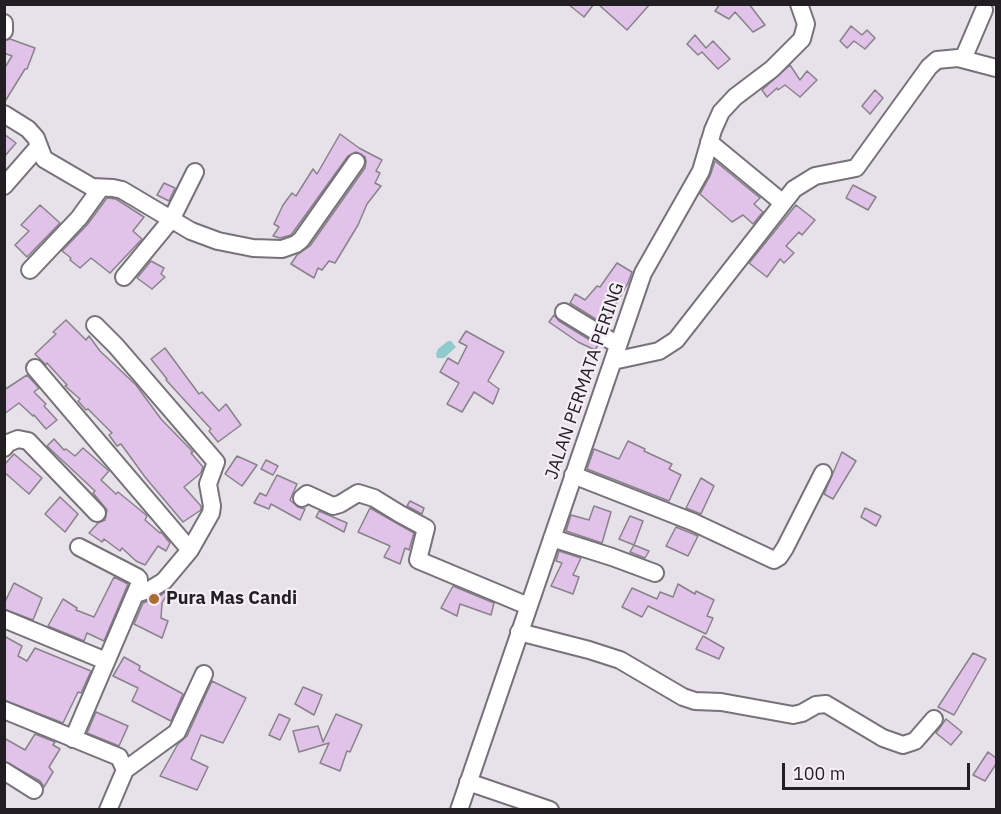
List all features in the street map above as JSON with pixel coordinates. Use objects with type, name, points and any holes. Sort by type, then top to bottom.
[{"type":"street","name":"JALAN PERMATA PERING","points":[[459,810],[643,273],[701,171],[721,112],[735,97],[772,69],[802,39],[806,24],[800,4]]},
{"type":"street","points":[[963,59],[984,10]]},
{"type":"street","points":[[564,312],[616,353],[659,351],[676,340],[794,189],[815,176],[853,170],[929,67],[937,60],[963,59],[996,68]]},
{"type":"street","points":[[4,114],[28,129],[36,138],[44,159],[92,187],[122,190],[191,231],[218,241],[253,248],[282,249],[301,240],[356,162]]},
{"type":"street","points":[[709,142],[783,203]]},
{"type":"street","points":[[4,186],[39,146]]},
{"type":"street","points":[[124,277],[171,220],[195,172]]},
{"type":"street","points":[[30,270],[79,218],[100,189]]},
{"type":"street","points":[[95,325],[116,346],[216,462],[208,484],[211,513],[190,550],[164,581],[136,594]]},
{"type":"street","points":[[35,368],[190,550]]},
{"type":"street","points":[[4,448],[8,443],[18,439],[31,444],[97,513]]},
{"type":"street","points":[[573,476],[693,522],[774,560],[785,548],[823,473]]},
{"type":"street","points":[[302,498],[307,494],[333,506],[358,493],[374,498],[426,528],[418,560],[528,606]]},
{"type":"street","points":[[552,538],[655,573]]},
{"type":"street","points":[[73,739],[140,585],[137,577],[80,547]]},
{"type":"street","points":[[4,619],[106,661]]},
{"type":"street","points":[[519,632],[620,660],[683,697],[695,701],[721,702],[793,715],[816,705],[826,704],[883,738],[903,745],[915,741],[934,719]]},
{"type":"street","points":[[108,810],[125,770],[175,735],[204,674]]},
{"type":"street","points":[[4,710],[119,757],[125,770]]},
{"type":"street","points":[[4,771],[34,790]]},
{"type":"street","points":[[468,782],[550,810]]},
{"type":"water","points":[[448,341],[456,347],[444,358],[437,358],[438,349]]},
{"type":"building","points":[[568,4],[594,4],[584,17]]},
{"type":"building","points":[[598,4],[650,4],[627,30]]},
{"type":"building","points":[[720,4],[749,4],[765,25],[753,32],[735,12],[729,19],[715,11]]},
{"type":"building","points":[[851,26],[862,35],[867,30],[875,38],[865,49],[854,41],[847,48],[840,41]]},
{"type":"building","points":[[695,35],[706,48],[713,41],[730,59],[718,69],[702,52],[698,55],[687,44]]},
{"type":"building","points":[[10,39],[35,48],[27,69],[4,103],[4,69],[12,56],[4,53],[4,41]]},
{"type":"building","points":[[790,65],[800,80],[807,71],[817,80],[800,97],[785,85],[778,90],[777,88],[767,97],[762,90]]},
{"type":"building","points":[[875,90],[883,98],[870,114],[862,106]]},
{"type":"building","points":[[4,134],[16,143],[4,157]]},
{"type":"building","points":[[340,134],[359,148],[382,160],[376,171],[380,173],[375,183],[381,186],[367,204],[358,225],[335,263],[329,261],[322,270],[318,268],[314,278],[291,264],[297,255],[310,246],[365,168],[365,157],[356,152],[348,156],[291,235],[280,238],[273,236],[279,227],[274,224],[292,193],[296,196],[313,169],[317,174]]},
{"type":"building","points":[[715,161],[760,198],[754,204],[763,212],[753,224],[743,215],[732,222],[700,194]]},
{"type":"building","points":[[164,183],[175,188],[169,201],[157,195]]},
{"type":"building","points":[[853,185],[876,197],[868,210],[846,198]]},
{"type":"building","points":[[107,198],[116,199],[144,217],[133,231],[142,239],[110,273],[91,258],[80,268],[62,251],[87,225]]},
{"type":"building","points":[[40,205],[60,223],[27,257],[15,245],[29,231],[21,225]]},
{"type":"building","points":[[796,205],[815,220],[802,235],[799,232],[786,246],[794,253],[784,263],[780,259],[767,277],[749,263]]},
{"type":"building","points":[[151,261],[164,268],[161,274],[165,277],[152,289],[137,278]]},
{"type":"building","points":[[617,263],[632,272],[610,314],[606,312],[602,323],[570,303],[575,294],[585,300],[597,286],[600,287]]},
{"type":"building","points":[[554,315],[559,321],[598,345],[595,350],[578,342],[549,322]]},
{"type":"building","points":[[66,320],[86,340],[89,336],[100,351],[136,385],[161,419],[193,452],[191,453],[203,467],[201,473],[184,487],[201,506],[201,510],[183,522],[121,444],[117,446],[109,435],[112,433],[88,409],[86,410],[78,401],[80,399],[65,386],[67,385],[47,363],[46,365],[35,354],[56,334],[53,332]]},
{"type":"building","points":[[466,331],[504,352],[488,381],[499,389],[493,404],[474,392],[462,412],[447,404],[459,383],[440,372],[448,358],[458,364],[467,346],[459,342]]},
{"type":"building","points":[[165,348],[199,394],[202,392],[219,411],[226,404],[241,425],[218,442],[209,431],[211,429],[166,380],[151,359]]},
{"type":"building","points":[[27,375],[39,388],[34,392],[57,420],[46,429],[19,403],[4,414],[4,390]]},
{"type":"building","points":[[54,439],[64,450],[66,449],[75,456],[83,448],[109,471],[101,480],[147,516],[145,520],[161,532],[170,543],[166,551],[158,546],[145,565],[136,561],[122,548],[120,551],[104,539],[102,542],[89,533],[98,523],[105,520],[107,510],[93,493],[95,491],[47,446]]},
{"type":"building","points":[[628,441],[672,464],[669,469],[681,475],[669,501],[587,469],[594,449],[619,459]]},
{"type":"building","points":[[842,452],[856,461],[833,499],[824,494]]},
{"type":"building","points":[[14,454],[42,478],[29,494],[4,472],[4,465]]},
{"type":"building","points":[[237,456],[257,465],[242,486],[225,474]]},
{"type":"building","points":[[266,460],[278,466],[273,475],[261,469]]},
{"type":"building","points":[[277,475],[297,484],[290,500],[298,507],[305,509],[300,520],[271,504],[269,509],[254,503],[260,493],[266,496]]},
{"type":"building","points":[[701,478],[714,486],[701,514],[686,508]]},
{"type":"building","points":[[60,497],[78,514],[65,532],[45,514]]},
{"type":"building","points":[[410,501],[424,508],[422,514],[407,506]]},
{"type":"building","points":[[594,506],[611,512],[602,543],[566,531],[571,515],[589,520]]},
{"type":"building","points":[[370,508],[414,533],[409,550],[405,548],[400,564],[384,557],[390,546],[358,532]]},
{"type":"building","points":[[865,508],[881,516],[876,526],[861,517]]},
{"type":"building","points":[[319,511],[347,523],[344,532],[316,517]]},
{"type":"building","points":[[630,516],[643,521],[634,545],[619,539]]},
{"type":"building","points":[[676,527],[698,536],[688,556],[666,546]]},
{"type":"building","points":[[634,545],[649,551],[645,558],[630,552]]},
{"type":"building","points":[[559,551],[581,558],[573,575],[579,577],[573,594],[551,586],[562,563],[556,561]]},
{"type":"building","points":[[114,577],[128,584],[104,641],[87,633],[84,641],[48,626],[63,599],[77,608],[76,610],[94,617]]},
{"type":"building","points":[[14,583],[42,598],[33,620],[4,609]]},
{"type":"building","points":[[678,584],[695,594],[696,591],[714,600],[707,616],[713,618],[706,634],[648,606],[642,617],[622,607],[632,588],[657,599],[660,592],[673,597]]},
{"type":"building","points":[[453,586],[494,603],[491,615],[460,604],[457,616],[441,608]]},
{"type":"building","points":[[170,589],[162,603],[161,618],[168,621],[162,638],[134,624],[143,603]]},
{"type":"building","points":[[4,636],[22,646],[18,656],[27,661],[35,648],[91,671],[63,723],[4,700]]},
{"type":"building","points":[[703,636],[724,648],[719,659],[696,649]]},
{"type":"building","points":[[973,653],[986,659],[954,715],[938,707]]},
{"type":"building","points":[[124,657],[140,666],[139,670],[183,694],[171,721],[132,701],[138,688],[113,676]]},
{"type":"building","points":[[212,681],[246,698],[223,743],[201,735],[191,759],[208,767],[197,790],[160,776],[178,744],[187,736]]},
{"type":"building","points":[[303,687],[322,695],[314,715],[295,704]]},
{"type":"building","points":[[96,712],[128,726],[119,746],[87,733]]},
{"type":"building","points":[[279,714],[290,719],[280,740],[269,735]]},
{"type":"building","points":[[336,714],[362,725],[350,752],[347,751],[340,771],[320,763],[329,743],[299,752],[293,731],[318,726],[323,742]]},
{"type":"building","points":[[946,719],[962,732],[951,745],[936,733]]},
{"type":"building","points":[[35,734],[55,742],[53,745],[60,749],[49,767],[53,772],[44,787],[40,781],[4,761],[4,738],[25,750]]},
{"type":"building","points":[[988,752],[996,758],[996,764],[985,781],[973,775]]},
{"type":"place","name":"Pura Mas Candi","points":[[154,599]]}]
